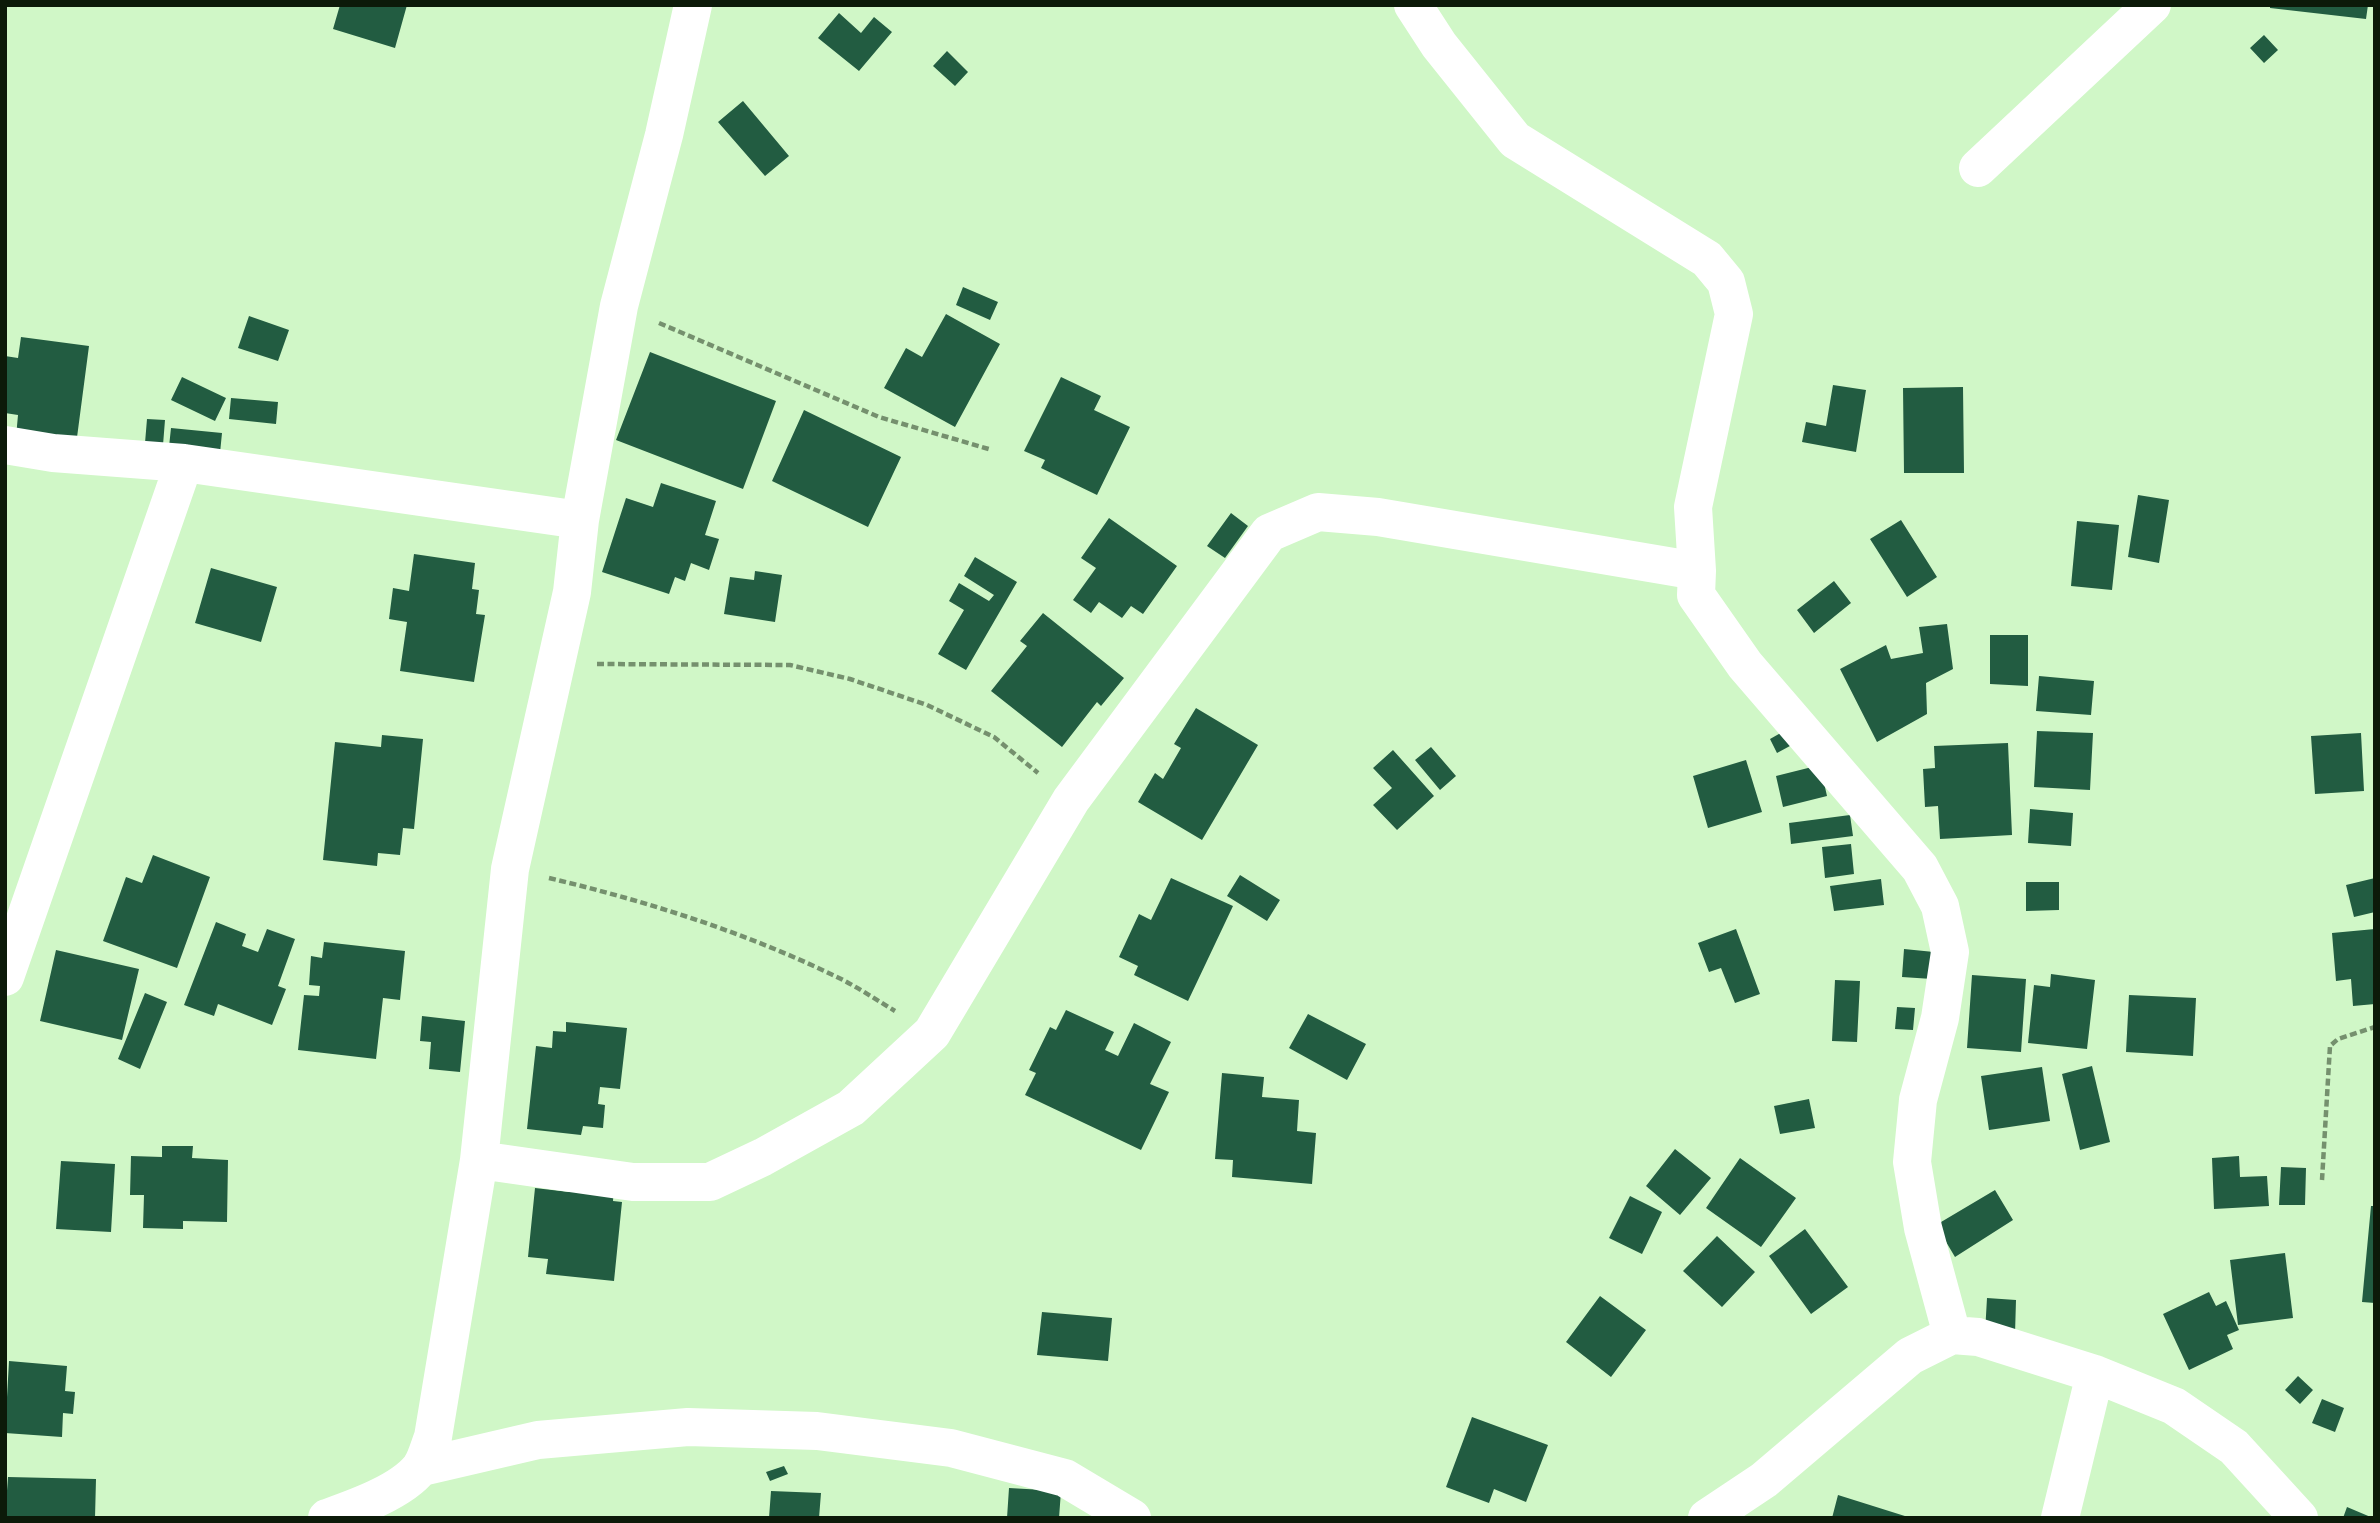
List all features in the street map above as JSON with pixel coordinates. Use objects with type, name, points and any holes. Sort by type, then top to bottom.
[{"type":"street","points":[[327,1518],[360,1506],[408,1480],[422,1467],[433,1437],[479,1160],[510,869],[572,592],[580,520],[619,306],[664,135],[693,5]]},
{"type":"street","points":[[1413,5],[1439,45],[1515,140],[1707,259],[1726,282],[1734,314],[1693,507],[1696,595],[1745,665],[1920,868],[1940,906],[1950,952],[1940,1018],[1918,1100],[1912,1162],[1923,1228],[1952,1335]]},
{"type":"street","points":[[1978,168],[2152,5]]},
{"type":"street","points":[[5,446],[53,453],[184,463],[580,520]]},
{"type":"street","points":[[5,978],[184,463]]},
{"type":"street","points":[[479,1160],[633,1182],[710,1182],[763,1157],[851,1108],[932,1033],[1071,800],[1269,533],[1318,512],[1378,517],[1697,571]]},
{"type":"street","points":[[1707,1518],[1765,1480],[1910,1356],[1952,1335],[1979,1337],[2095,1374],[2174,1406],[2234,1447],[2299,1518]]},
{"type":"street","points":[[2060,1518],[2095,1374]]},
{"type":"street","points":[[422,1467],[538,1440],[688,1427],[817,1431],[951,1448],[1065,1478],[1132,1518]]},
{"type":"path","points":[[619,306],[880,417],[992,450]]},
{"type":"path","points":[[555,664],[790,665],[850,679],[927,705],[994,737],[1071,800]]},
{"type":"path","points":[[510,869],[594,888],[732,932],[837,976],[932,1033]]},
{"type":"path","points":[[2322,1180],[2330,1046],[2338,1039],[2375,1027]]},
{"type":"building","points":[[340,5],[407,5],[395,48],[333,29]]},
{"type":"building","points":[[2270,5],[2368,5],[2366,19],[2270,8]]},
{"type":"building","points":[[839,13],[861,33],[874,17],[892,32],[859,71],[818,38]]},
{"type":"building","points":[[2264,35],[2278,50],[2264,63],[2250,48]]},
{"type":"building","points":[[947,51],[968,72],[955,86],[933,66]]},
{"type":"building","points":[[743,101],[789,156],[765,176],[718,122]]},
{"type":"building","points":[[963,287],[998,302],[990,320],[956,305]]},
{"type":"building","points":[[946,314],[1000,344],[955,427],[884,388],[906,348],[922,357]]},
{"type":"building","points":[[249,316],[289,330],[278,361],[238,348]]},
{"type":"building","points":[[21,337],[89,346],[76,445],[16,437],[18,415],[5,413],[5,356],[18,358]]},
{"type":"building","points":[[650,352],[776,401],[743,489],[616,440]]},
{"type":"building","points":[[182,377],[226,398],[215,421],[171,400]]},
{"type":"building","points":[[1061,377],[1101,396],[1094,410],[1130,427],[1097,495],[1041,468],[1045,460],[1024,451]]},
{"type":"building","points":[[1833,385],[1866,390],[1856,452],[1802,442],[1806,422],[1826,426]]},
{"type":"building","points":[[1963,387],[1964,473],[1904,473],[1903,388]]},
{"type":"building","points":[[231,398],[278,402],[276,424],[229,419]]},
{"type":"building","points":[[804,410],[901,457],[868,527],[772,481]]},
{"type":"building","points":[[147,419],[165,420],[163,445],[145,443]]},
{"type":"building","points":[[171,428],[222,433],[219,463],[168,456]]},
{"type":"building","points":[[661,483],[716,501],[705,535],[719,539],[709,570],[691,563],[685,581],[675,577],[669,594],[602,572],[626,498],[653,507]]},
{"type":"building","points":[[2138,495],[2169,500],[2159,563],[2128,557]]},
{"type":"building","points":[[1231,513],[1248,526],[1225,558],[1207,546]]},
{"type":"building","points":[[1109,518],[1177,566],[1143,614],[1131,606],[1122,618],[1099,602],[1091,613],[1073,600],[1096,568],[1081,558]]},
{"type":"building","points":[[1901,520],[1937,577],[1907,597],[1870,539]]},
{"type":"building","points":[[2077,521],[2119,525],[2112,590],[2071,586]]},
{"type":"building","points":[[414,554],[475,563],[472,589],[479,590],[476,614],[485,615],[474,682],[400,671],[407,622],[389,619],[393,588],[409,591]]},
{"type":"building","points":[[975,557],[1017,582],[966,670],[938,654],[964,610],[949,601],[959,583],[989,601],[994,595],[964,576]]},
{"type":"building","points":[[211,568],[277,587],[261,642],[195,623]]},
{"type":"building","points":[[755,571],[782,575],[775,622],[724,614],[730,577],[754,580]]},
{"type":"building","points":[[1834,581],[1851,603],[1814,633],[1797,610]]},
{"type":"building","points":[[1043,613],[1124,678],[1101,706],[1097,702],[1062,747],[991,691],[1027,646],[1020,641]]},
{"type":"building","points":[[1947,624],[1953,669],[1926,683],[1927,714],[1877,742],[1840,669],[1886,645],[1891,659],[1923,653],[1919,627]]},
{"type":"building","points":[[1990,635],[2028,635],[2028,686],[1990,684]]},
{"type":"building","points":[[2039,676],[2094,681],[2091,715],[2036,711]]},
{"type":"building","points":[[1196,708],[1258,745],[1202,840],[1138,802],[1155,773],[1163,779],[1181,748],[1174,744]]},
{"type":"building","points":[[1793,726],[1801,740],[1777,753],[1770,739]]},
{"type":"building","points":[[2037,731],[2093,733],[2090,790],[2034,787]]},
{"type":"building","points":[[2361,733],[2364,791],[2315,794],[2311,736]]},
{"type":"building","points":[[382,735],[423,739],[414,829],[403,828],[400,855],[378,853],[377,866],[323,860],[335,742],[381,747]]},
{"type":"building","points":[[2008,743],[2012,835],[1940,839],[1938,806],[1925,807],[1923,769],[1935,768],[1934,746]]},
{"type":"building","points":[[1431,747],[1456,776],[1440,790],[1415,760]]},
{"type":"building","points":[[1393,750],[1434,796],[1397,830],[1373,805],[1392,788],[1373,768]]},
{"type":"building","points":[[1746,760],[1762,812],[1708,828],[1693,776]]},
{"type":"building","points":[[1820,765],[1827,796],[1783,807],[1776,776]]},
{"type":"building","points":[[2030,809],[2073,813],[2071,846],[2028,843]]},
{"type":"building","points":[[1850,815],[1853,836],[1791,844],[1789,823]]},
{"type":"building","points":[[1851,844],[1854,874],[1825,878],[1822,847]]},
{"type":"building","points":[[153,855],[210,877],[177,968],[103,941],[126,877],[142,883]]},
{"type":"building","points":[[1240,875],[1280,900],[1267,921],[1227,896]]},
{"type":"building","points":[[1171,878],[1233,906],[1188,1001],[1134,975],[1138,966],[1119,957],[1139,914],[1151,920]]},
{"type":"building","points":[[2375,878],[2375,912],[2354,917],[2346,885]]},
{"type":"building","points":[[1881,879],[1884,905],[1834,911],[1830,886]]},
{"type":"building","points":[[2026,882],[2059,882],[2059,910],[2026,911]]},
{"type":"building","points":[[216,922],[246,934],[242,946],[258,952],[267,929],[295,939],[278,986],[286,989],[272,1025],[218,1004],[214,1016],[184,1005]]},
{"type":"building","points":[[1736,929],[1760,994],[1735,1003],[1721,968],[1709,972],[1698,943]]},
{"type":"building","points":[[2375,929],[2375,1004],[2353,1006],[2351,979],[2336,981],[2332,933]]},
{"type":"building","points":[[324,942],[405,951],[400,1000],[383,998],[376,1059],[298,1050],[304,995],[319,996],[320,986],[309,985],[311,956],[322,958]]},
{"type":"building","points":[[1904,949],[1934,952],[1932,979],[1902,977]]},
{"type":"building","points":[[56,950],[139,969],[122,1040],[40,1021]]},
{"type":"building","points":[[2051,974],[2095,980],[2087,1049],[2028,1043],[2034,985],[2050,987]]},
{"type":"building","points":[[1972,975],[2026,979],[2021,1052],[1967,1048]]},
{"type":"building","points":[[1835,980],[1860,981],[1857,1042],[1832,1041]]},
{"type":"building","points":[[145,993],[167,1002],[140,1069],[118,1059]]},
{"type":"building","points":[[2129,995],[2196,998],[2193,1056],[2126,1052]]},
{"type":"building","points":[[1897,1007],[1915,1008],[1913,1030],[1895,1029]]},
{"type":"building","points":[[1066,1010],[1114,1032],[1105,1050],[1118,1056],[1134,1023],[1171,1042],[1150,1084],[1169,1092],[1141,1150],[1025,1095],[1036,1073],[1029,1070],[1050,1027],[1056,1030]]},
{"type":"building","points":[[1308,1014],[1366,1044],[1347,1080],[1289,1048]]},
{"type":"building","points":[[422,1016],[465,1021],[460,1072],[429,1069],[431,1042],[420,1041]]},
{"type":"building","points":[[566,1022],[627,1028],[620,1089],[600,1087],[598,1104],[605,1105],[603,1128],[583,1126],[581,1135],[527,1129],[536,1046],[552,1048],[553,1031],[566,1032]]},
{"type":"building","points":[[2092,1066],[2110,1142],[2080,1150],[2062,1074]]},
{"type":"building","points":[[2042,1067],[2050,1121],[1989,1130],[1981,1076]]},
{"type":"building","points":[[1222,1073],[1264,1077],[1262,1097],[1299,1100],[1297,1131],[1316,1133],[1312,1184],[1232,1177],[1233,1160],[1215,1159]]},
{"type":"building","points":[[1809,1099],[1815,1128],[1780,1134],[1774,1106]]},
{"type":"building","points":[[162,1146],[193,1146],[192,1158],[228,1160],[227,1222],[183,1221],[183,1229],[143,1228],[144,1195],[130,1195],[131,1156],[162,1157]]},
{"type":"building","points":[[1675,1149],[1711,1178],[1680,1215],[1646,1186]]},
{"type":"building","points":[[2239,1156],[2240,1177],[2267,1176],[2269,1206],[2214,1209],[2212,1158]]},
{"type":"building","points":[[1740,1158],[1796,1198],[1761,1247],[1706,1208]]},
{"type":"building","points":[[61,1161],[115,1164],[111,1232],[56,1229]]},
{"type":"building","points":[[2281,1167],[2306,1168],[2305,1205],[2279,1205]]},
{"type":"building","points":[[614,1187],[613,1201],[622,1202],[614,1281],[546,1274],[548,1259],[528,1257],[535,1188],[569,1192]]},
{"type":"building","points":[[1995,1190],[2013,1220],[1955,1257],[1936,1225]]},
{"type":"building","points":[[1630,1196],[1662,1212],[1642,1254],[1609,1238]]},
{"type":"building","points":[[2371,1206],[2375,1206],[2375,1303],[2362,1302]]},
{"type":"building","points":[[1805,1229],[1848,1287],[1811,1314],[1769,1256]]},
{"type":"building","points":[[1717,1236],[1755,1272],[1722,1307],[1683,1271]]},
{"type":"building","points":[[2285,1253],[2293,1318],[2238,1325],[2230,1260]]},
{"type":"building","points":[[2209,1292],[2216,1306],[2226,1301],[2239,1330],[2227,1335],[2233,1349],[2189,1370],[2163,1314]]},
{"type":"building","points":[[1600,1296],[1646,1330],[1611,1377],[1566,1342]]},
{"type":"building","points":[[1987,1298],[2016,1300],[2015,1334],[1985,1333]]},
{"type":"building","points":[[1042,1312],[1112,1318],[1108,1361],[1037,1355]]},
{"type":"building","points":[[9,1361],[67,1366],[65,1391],[75,1392],[73,1414],[63,1413],[62,1437],[5,1433]]},
{"type":"building","points":[[2298,1376],[2313,1390],[2300,1404],[2285,1390]]},
{"type":"building","points":[[2322,1399],[2344,1408],[2335,1432],[2312,1423]]},
{"type":"building","points":[[1472,1417],[1548,1445],[1526,1502],[1494,1489],[1489,1503],[1446,1487]]},
{"type":"building","points":[[784,1466],[788,1474],[770,1481],[766,1472]]},
{"type":"building","points":[[8,1477],[96,1479],[95,1518],[5,1518]]},
{"type":"building","points":[[1009,1488],[1061,1491],[1059,1518],[1007,1518]]},
{"type":"building","points":[[771,1491],[821,1493],[819,1518],[769,1518]]},
{"type":"building","points":[[1838,1495],[1908,1517],[1908,1518],[1832,1518]]},
{"type":"building","points":[[2347,1507],[2373,1518],[2343,1518]]}]
